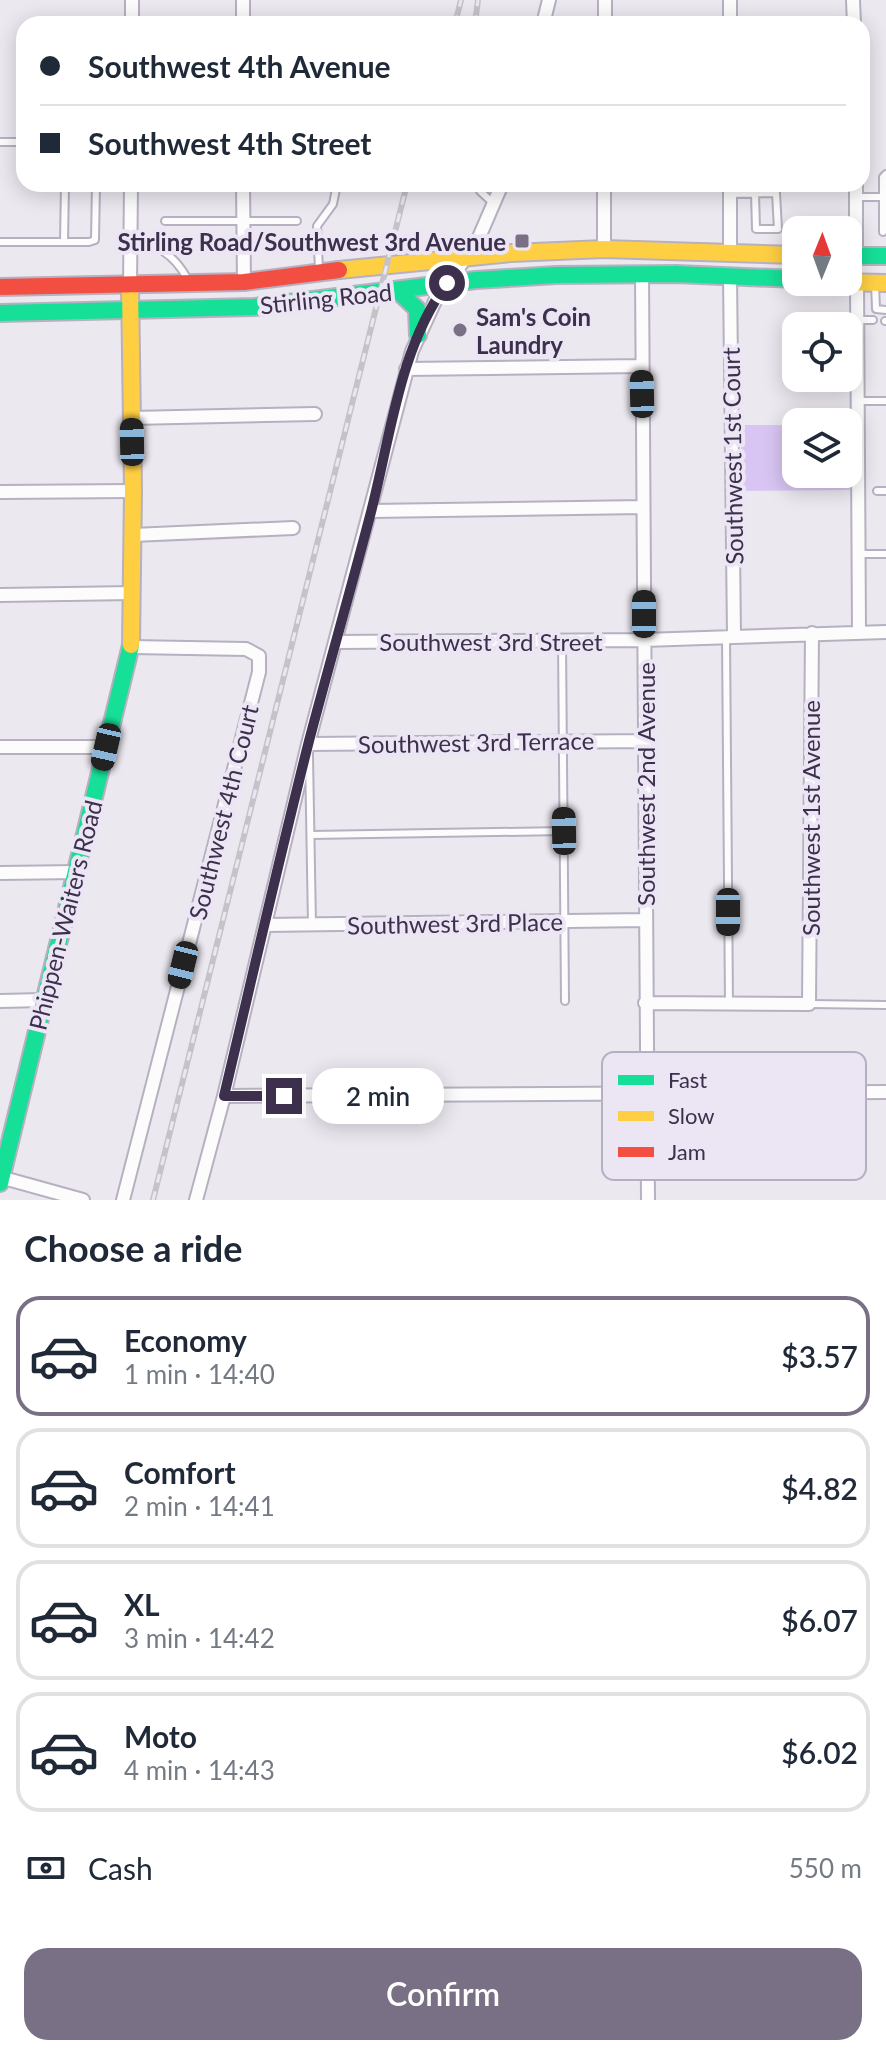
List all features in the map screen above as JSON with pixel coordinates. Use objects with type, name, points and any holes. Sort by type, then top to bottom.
[{"type":"main road","name":"Stirling Road","points":[[0,287],[244,282],[467,255],[604,249],[782,254]]},
{"type":"main road","points":[[862,256],[886,256]]},
{"type":"main road","name":"Stirling Road","points":[[0,313],[130,311],[291,303],[447,283],[642,273],[782,278]]},
{"type":"main road","name":"Phippen-Waiters Road","points":[[1,1179],[131,647],[133,491],[130,286]]},
{"type":"main road","points":[[397,290],[417,309],[418,335]]},
{"type":"street","points":[[130,286],[131,192]]},
{"type":"street","points":[[243,192],[244,282]]},
{"type":"street","points":[[196,1200],[308,744],[406,369],[436,299],[477,242],[499,192]]},
{"type":"street","points":[[604,192],[604,249]]},
{"type":"street","points":[[730,192],[730,252]]},
{"type":"street","points":[[854,216],[856,192]]},
{"type":"street","name":"Southwest 2nd Avenue","points":[[642,273],[646,1052]]},
{"type":"street","name":"Southwest 1st Court","points":[[730,275],[730,637]]},
{"type":"street","points":[[406,369],[641,366]]},
{"type":"street","points":[[857,392],[859,632]]},
{"type":"street","points":[[132,418],[315,414]]},
{"type":"street","points":[[0,492],[133,491]]},
{"type":"street","points":[[371,511],[643,507]]},
{"type":"street","points":[[133,535],[293,528]]},
{"type":"street","points":[[0,595],[133,593]]},
{"type":"street","name":"Southwest 3rd Street","points":[[335,642],[644,640],[886,632]]},
{"type":"street","name":"Southwest 1st Avenue","points":[[809,1004],[812,633]]},
{"type":"street","name":"Southwest 4th Court","points":[[123,1200],[259,672],[259,656],[246,649],[131,647]]},
{"type":"street","name":"Southwest 3rd Terrace","points":[[308,744],[644,741]]},
{"type":"street","points":[[0,747],[106,747]]},
{"type":"street","points":[[0,873],[78,872]]},
{"type":"street","name":"Southwest 3rd Place","points":[[265,925],[646,920]]},
{"type":"street","points":[[0,1001],[43,1000]]},
{"type":"street","points":[[645,1003],[809,1004]]},
{"type":"street","points":[[866,1092],[886,1092]]},
{"type":"street","points":[[224,1096],[602,1095]]},
{"type":"street","points":[[1,1179],[83,1200]]},
{"type":"street","name":"Southwest 2nd Avenue","points":[[648,1180],[648,1200]]},
{"type":"lane","points":[[883,232],[883,177],[886,174]]},
{"type":"lane","points":[[64,242],[65,192]]},
{"type":"lane","points":[[0,242],[95,240],[96,192]]},
{"type":"lane","points":[[320,274],[317,226],[333,204],[335,192]]},
{"type":"lane","points":[[481,192],[495,204]]},
{"type":"lane","points":[[749,192],[776,193],[778,229],[756,229],[755,193]]},
{"type":"lane","points":[[861,192],[884,197]]},
{"type":"lane","points":[[165,221],[297,221]]},
{"type":"lane","points":[[130,241],[157,246],[175,260],[191,284]]},
{"type":"lane","points":[[881,283],[876,309],[886,310]]},
{"type":"lane","points":[[862,320],[873,320]]},
{"type":"lane","points":[[857,401],[886,401]]},
{"type":"lane","points":[[877,491],[886,491]]},
{"type":"lane","points":[[858,554],[886,554]]},
{"type":"lane","points":[[729,1004],[730,637]]},
{"type":"lane","points":[[562,641],[565,1001]]},
{"type":"lane","points":[[308,744],[312,925]]},
{"type":"lane","points":[[311,835],[564,831]]},
{"type":"lane","points":[[809,1004],[886,1005]]},
{"type":"shaded area","points":[[741,425],[782,425],[782,488],[850,490],[741,491]]},
{"type":"railway","points":[[457,16],[461,0]]},
{"type":"railway","points":[[476,16],[478,0]]},
{"type":"railway","points":[[153,1200],[405,192]]},
{"type":"traffic: fast","points":[[862,256],[886,256]]},
{"type":"traffic: fast","points":[[0,313],[254,307],[476,280],[556,275],[676,274],[782,278]]},
{"type":"traffic: fast","points":[[397,290],[417,309],[418,335]]},
{"type":"traffic: fast","points":[[0,1183],[131,645]]},
{"type":"traffic: slow","points":[[339,270],[511,253],[604,249],[782,255]]},
{"type":"traffic: slow","points":[[862,283],[886,283]]},
{"type":"traffic: slow","points":[[130,286],[133,491],[131,645]]},
{"type":"traffic: jam","points":[[0,287],[244,282],[339,270]]},
{"type":"place","name":"Stirling Road/Southwest 3rd Avenue","points":[[522,241]]},
{"type":"place","name":"Sam's Coin Laundry","points":[[460,330]]},
{"type":"route","points":[[284,1096],[224,1096],[308,744],[371,511],[396,403],[418,335],[447,283]]}]
